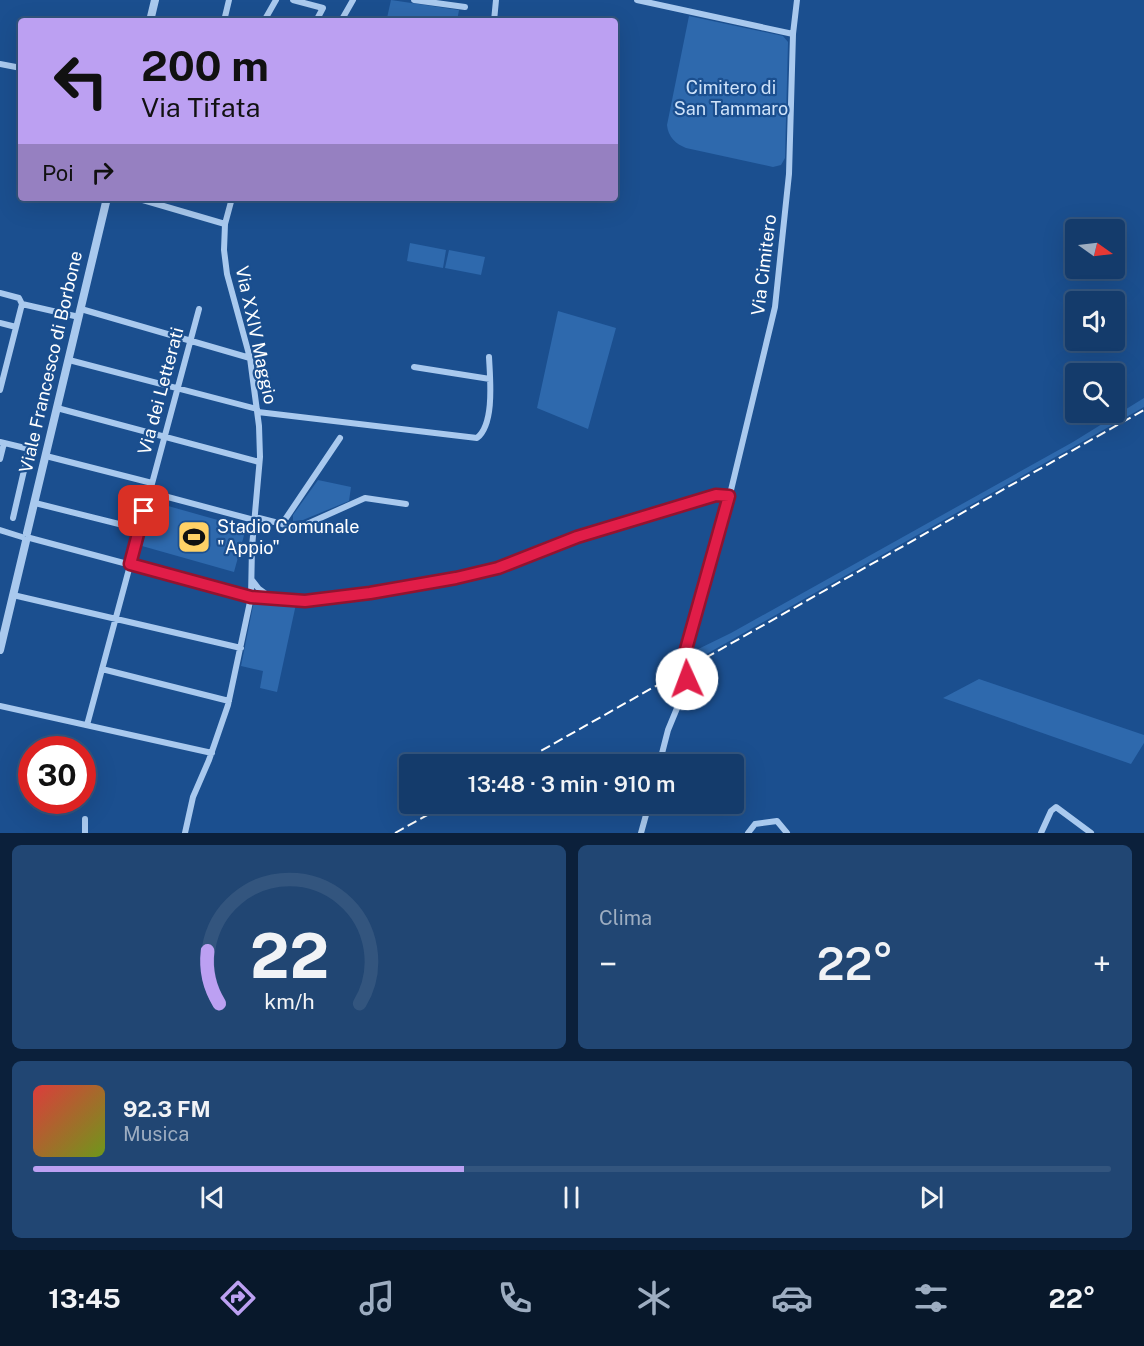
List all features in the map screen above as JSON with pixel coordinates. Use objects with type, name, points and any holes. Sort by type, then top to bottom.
[{"type":"street","points":[[152,18],[155,0]]},
{"type":"street","points":[[225,18],[229,0]]},
{"type":"street","points":[[266,18],[276,0]]},
{"type":"street","points":[[293,0],[323,8],[318,18]]},
{"type":"street","points":[[343,18],[353,0]]},
{"type":"street","points":[[414,0],[465,8]]},
{"type":"street","points":[[494,18],[496,0]]},
{"type":"street","points":[[638,0],[793,34]]},
{"type":"street","name":"Via Cimitero","points":[[662,754],[668,730],[687,684],[683,660],[729,496],[775,307],[789,174],[793,34],[797,0]]},
{"type":"street","points":[[0,64],[18,67]]},
{"type":"street","name":"Viale Francesco di Borbone","points":[[0,650],[106,201]]},
{"type":"street","points":[[146,201],[225,224]]},
{"type":"street","name":"Via XXIV Maggio","points":[[185,833],[193,796],[212,753],[229,701],[251,597],[259,462],[258,410],[250,358],[227,274],[224,250],[225,224],[231,201]]},
{"type":"street","points":[[0,293],[19,298],[22,304],[0,389]]},
{"type":"street","points":[[22,304],[80,313],[250,358]]},
{"type":"street","name":"Via dei Letterati","points":[[87,725],[199,309]]},
{"type":"street","points":[[0,323],[16,327]]},
{"type":"street","points":[[69,360],[258,410],[477,438],[484,430],[490,402],[489,357]]},
{"type":"street","points":[[0,358],[8,359]]},
{"type":"street","points":[[414,367],[490,379]]},
{"type":"street","points":[[57,408],[259,462]]},
{"type":"street","points":[[282,524],[340,438]]},
{"type":"street","points":[[0,459],[2,443],[29,449],[13,518]]},
{"type":"street","points":[[46,456],[152,483]]},
{"type":"street","points":[[149,492],[298,528],[365,498],[406,504]]},
{"type":"street","points":[[0,530],[251,597],[305,601],[370,593],[498,568],[577,537],[716,495],[729,496]]},
{"type":"street","points":[[34,503],[139,530]]},
{"type":"street","points":[[251,578],[259,589],[274,599]]},
{"type":"street","points":[[13,595],[241,648]]},
{"type":"street","points":[[102,669],[229,701]]},
{"type":"street","points":[[0,706],[212,753]]},
{"type":"street","points":[[1041,833],[1051,811],[1056,807],[1091,833]]},
{"type":"street","points":[[641,833],[646,814]]},
{"type":"street","points":[[85,819],[85,833]]},
{"type":"street","points":[[748,833],[755,824],[777,821],[787,833]]},
{"type":"green space","points":[[391,0],[459,10],[458,18],[387,18]]},
{"type":"green space","name":"Cimitero di San Tammaro","points":[[689,16],[783,36],[788,42],[785,158],[781,165],[773,167],[686,148],[671,136],[667,125]]},
{"type":"green space","points":[[410,243],[446,250],[443,268],[407,261]]},
{"type":"green space","points":[[449,250],[485,257],[481,275],[445,268]]},
{"type":"green space","points":[[558,311],[616,328],[588,429],[537,408]]},
{"type":"green space","points":[[1144,398],[1144,407],[1125,418],[1125,410]]},
{"type":"green space","points":[[1104,423],[1116,423],[687,665],[690,653],[731,633]]},
{"type":"green space","points":[[318,480],[351,487],[349,501],[303,520],[293,521],[293,515]]},
{"type":"green space","name":"Stadio Comunale \"Appio\"","points":[[154,502],[246,528],[234,572],[142,546]]},
{"type":"green space","points":[[254,601],[296,604],[277,692],[260,688],[263,671],[241,666]]},
{"type":"green space","points":[[979,679],[1144,735],[1144,743],[1131,764],[943,698]]},
{"type":"railway","points":[[535,754],[1144,410]]},
{"type":"railway","points":[[395,833],[429,814]]},
{"type":"place","name":"Stadio Comunale \"Appio\"","points":[[194,537]]},
{"type":"route","points":[[144,511],[130,564],[251,597],[305,601],[370,593],[498,568],[577,537],[716,495],[729,496],[683,660],[687,679]]}]
